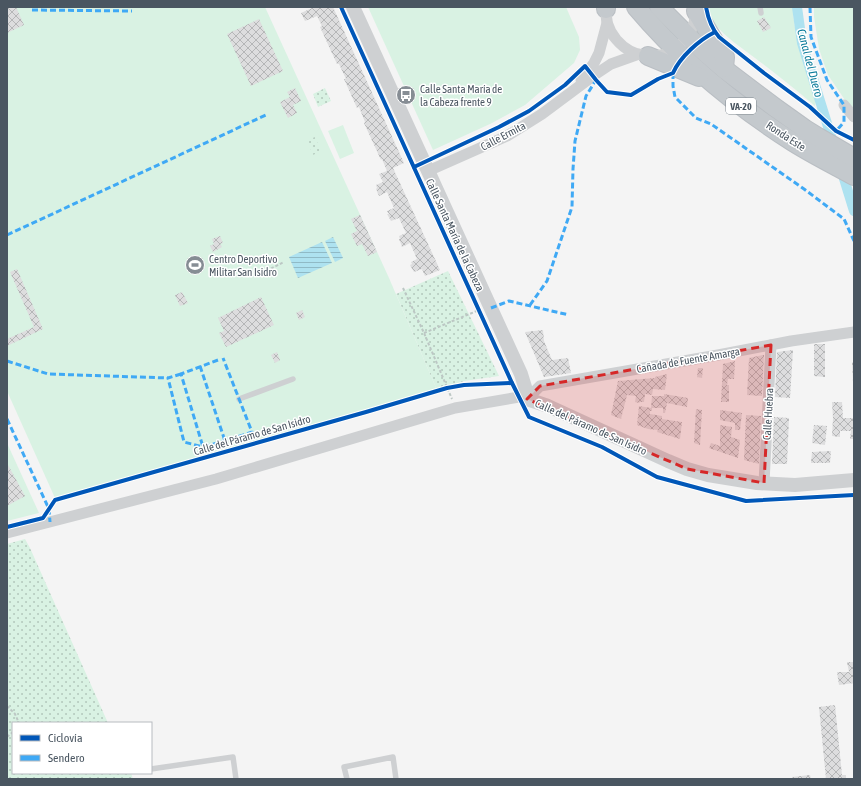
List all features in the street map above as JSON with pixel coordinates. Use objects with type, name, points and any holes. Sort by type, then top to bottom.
[{"type":"highway","name":"Ronda Este","points":[[636,7],[644,17],[682,42],[702,50],[724,69],[777,109],[816,145],[854,176]]},
{"type":"highway","name":"Ronda Este","points":[[659,7],[711,82],[750,113],[794,142],[816,145],[854,158]]},
{"type":"highway","points":[[696,9],[725,57],[724,69]]},
{"type":"highway","points":[[643,55],[711,82]]},
{"type":"street","name":"Calle Santa María de la Cabeza","points":[[353,7],[428,171],[482,309],[521,374],[527,399]]},
{"type":"street","points":[[682,42],[694,24],[696,9]]},
{"type":"street","name":"Calle Ermita","points":[[572,91],[594,63],[599,53],[606,11]]},
{"type":"street","points":[[606,11],[613,35],[620,44],[643,55]]},
{"type":"street","name":"Calle Ermita","points":[[428,171],[507,136],[542,114],[611,64],[643,55],[662,55],[682,42]]},
{"type":"street","points":[[844,106],[854,117]]},
{"type":"street","name":"Cañada de Fuente Amarga","points":[[527,399],[540,386],[710,357],[792,341],[854,332]]},
{"type":"street","name":"Calle Huebra","points":[[764,484],[771,345]]},
{"type":"street","name":"Calle del Páramo de San Isidro","points":[[7,533],[216,480],[455,408],[519,397],[548,406],[668,461],[687,469],[708,475],[764,484],[795,485],[854,480]]},
{"type":"lane","points":[[239,400],[292,379]]},
{"type":"lane","points":[[152,769],[233,756],[236,779]]},
{"type":"lane","points":[[347,779],[344,767],[393,757],[396,779]]},
{"type":"path","points":[[262,273],[284,262]]},
{"type":"path","points":[[403,288],[424,333],[455,408]]},
{"type":"path","points":[[424,333],[482,309]]},
{"type":"path","points":[[439,390],[452,387]]},
{"type":"path","points":[[7,706],[15,714],[19,722]]},
{"type":"highlighted area","points":[[771,345],[764,483],[687,469],[527,399],[540,386]]},
{"type":"green space","name":"Centro Deportivo Militar San Isidro","points":[[7,7],[265,7],[389,278],[437,390],[55,498],[7,391]]},
{"type":"green space","points":[[368,7],[566,7],[579,37],[580,50],[574,63],[525,105],[490,124],[433,150]]},
{"type":"green space","points":[[709,7],[793,7],[798,41],[815,93],[815,106],[724,33],[712,20]]},
{"type":"green space","points":[[814,7],[854,7],[854,111],[828,75],[819,49]]},
{"type":"green space","points":[[325,88],[331,101],[318,107],[313,94]]},
{"type":"green space","points":[[343,125],[354,153],[340,159],[328,131]]},
{"type":"green space","points":[[315,137],[321,151],[313,155],[307,140]]},
{"type":"green space","points":[[448,271],[499,376],[464,381],[437,390],[396,294]]},
{"type":"green space","points":[[7,443],[39,513],[7,521]]},
{"type":"green space","points":[[25,539],[108,722],[12,722],[12,774],[131,774],[133,779],[7,779],[7,544]]},
{"type":"water","points":[[333,237],[343,258],[335,262],[325,241]]},
{"type":"water","points":[[322,242],[332,263],[298,278],[289,257]]},
{"type":"building","points":[[16,7],[24,25],[7,33],[7,8]]},
{"type":"building","points":[[311,7],[333,7],[404,163],[393,168],[440,270],[425,276],[422,269],[414,272],[410,265],[412,264],[411,262],[417,259],[410,243],[402,247],[399,239],[399,236],[406,233],[399,218],[391,221],[387,214],[389,214],[387,211],[394,208],[387,192],[379,196],[376,189],[376,185],[383,182],[379,174],[387,171],[364,123],[365,122],[359,107],[357,108],[344,79],[346,79],[339,64],[337,64],[320,27],[322,26],[317,16],[305,21],[301,13],[312,8]]},
{"type":"building","points":[[764,17],[771,28],[763,32],[757,21]]},
{"type":"building","points":[[259,19],[283,71],[251,86],[227,34]]},
{"type":"building","points":[[295,88],[301,101],[293,105],[297,113],[288,118],[280,102],[290,97],[287,92]]},
{"type":"building","points":[[360,215],[377,252],[368,256],[362,244],[357,246],[351,234],[357,231],[351,219]]},
{"type":"building","points":[[220,236],[223,243],[220,244],[222,247],[213,252],[210,246],[214,244],[212,239]]},
{"type":"building","points":[[17,269],[43,329],[7,346],[7,339],[34,327],[10,272]]},
{"type":"building","points":[[182,292],[188,303],[180,306],[175,295]]},
{"type":"building","points":[[261,297],[274,325],[226,347],[219,333],[224,331],[218,318]]},
{"type":"building","points":[[302,310],[305,317],[299,320],[296,313]]},
{"type":"building","points":[[543,330],[544,341],[552,360],[568,358],[571,373],[544,377],[525,332]]},
{"type":"building","points":[[814,344],[825,344],[825,377],[814,376]]},
{"type":"building","points":[[793,350],[790,398],[775,397],[777,352]]},
{"type":"building","points":[[277,352],[280,360],[275,363],[271,355]]},
{"type":"building","points":[[764,355],[762,396],[747,395],[749,358]]},
{"type":"building","points":[[735,361],[734,379],[728,379],[727,385],[729,385],[729,402],[721,402],[723,364]]},
{"type":"building","points":[[852,362],[854,363],[854,382],[853,382]]},
{"type":"building","points":[[698,368],[703,368],[702,378],[697,377]]},
{"type":"building","points":[[667,374],[665,390],[653,389],[652,395],[645,394],[644,402],[639,403],[635,402],[636,396],[627,395],[621,419],[611,415],[618,381],[655,378]]},
{"type":"building","points":[[664,394],[688,398],[687,407],[667,403],[665,413],[663,413],[663,408],[652,408],[652,411],[650,411],[650,414],[662,416],[662,419],[682,422],[680,439],[657,432],[658,430],[648,429],[637,425],[639,406],[651,408],[652,396],[664,396]]},
{"type":"building","points":[[832,402],[842,402],[843,418],[854,418],[854,439],[850,439],[851,431],[840,431],[840,437],[832,436]]},
{"type":"building","points":[[696,409],[702,410],[700,445],[694,443]]},
{"type":"building","points":[[720,410],[742,413],[740,430],[735,430],[735,423],[720,420]]},
{"type":"building","points":[[746,415],[761,416],[759,464],[744,460]]},
{"type":"building","points":[[774,417],[789,418],[787,464],[772,464]]},
{"type":"building","points":[[720,425],[732,427],[731,437],[740,440],[738,458],[709,448],[711,443],[720,446]]},
{"type":"building","points":[[814,425],[827,426],[825,445],[812,443]]},
{"type":"building","points":[[831,451],[830,463],[811,463],[812,452]]},
{"type":"building","points":[[7,463],[25,496],[7,506]]},
{"type":"building","points":[[847,662],[854,662],[854,683],[839,685],[837,672],[849,672]]},
{"type":"building","points":[[835,705],[842,775],[846,775],[846,779],[826,779],[819,707]]},
{"type":"building","points":[[810,775],[811,779],[792,779],[792,777]]},
{"type":"waterway","name":"Canal del Duero","points":[[797,7],[802,43],[834,146]]},
{"type":"waterway","name":"Canal del Duero","points":[[841,169],[854,211]]},
{"type":"marked path","points":[[810,7],[811,37],[827,80],[844,105],[844,122],[836,131]]},
{"type":"marked path","points":[[32,10],[132,11]]},
{"type":"marked path","points":[[673,73],[675,97],[696,118],[711,124],[844,219],[854,241]]},
{"type":"marked path","points":[[530,305],[547,281],[572,207],[575,141],[586,96],[596,80]]},
{"type":"marked path","points":[[7,235],[268,114]]},
{"type":"marked path","points":[[491,308],[509,301],[569,315]]},
{"type":"marked path","points":[[218,360],[181,374],[203,447],[252,432],[223,358]]},
{"type":"marked path","points":[[7,361],[48,374],[168,378]]},
{"type":"marked path","points":[[200,366],[225,441]]},
{"type":"marked path","points":[[181,374],[168,378],[184,442],[203,447]]},
{"type":"marked path","points":[[7,419],[49,509],[50,522]]},
{"type":"cycle path","points":[[341,7],[512,383],[529,417],[602,447],[657,477],[746,501],[854,495]]},
{"type":"cycle path","points":[[706,7],[714,30],[719,37],[810,107],[836,131],[854,140]]},
{"type":"cycle path","points":[[414,167],[499,127],[529,111],[565,85],[585,66],[607,92],[631,95],[658,79],[673,73],[685,55],[715,32]]},
{"type":"cycle path","points":[[7,527],[43,518],[55,500],[447,388],[464,385],[512,383]]},
{"type":"place","name":"Calle Santa María de la Cabeza frente 9","points":[[406,95]]},
{"type":"place","name":"Centro Deportivo Militar San Isidro","points":[[195,265]]}]
